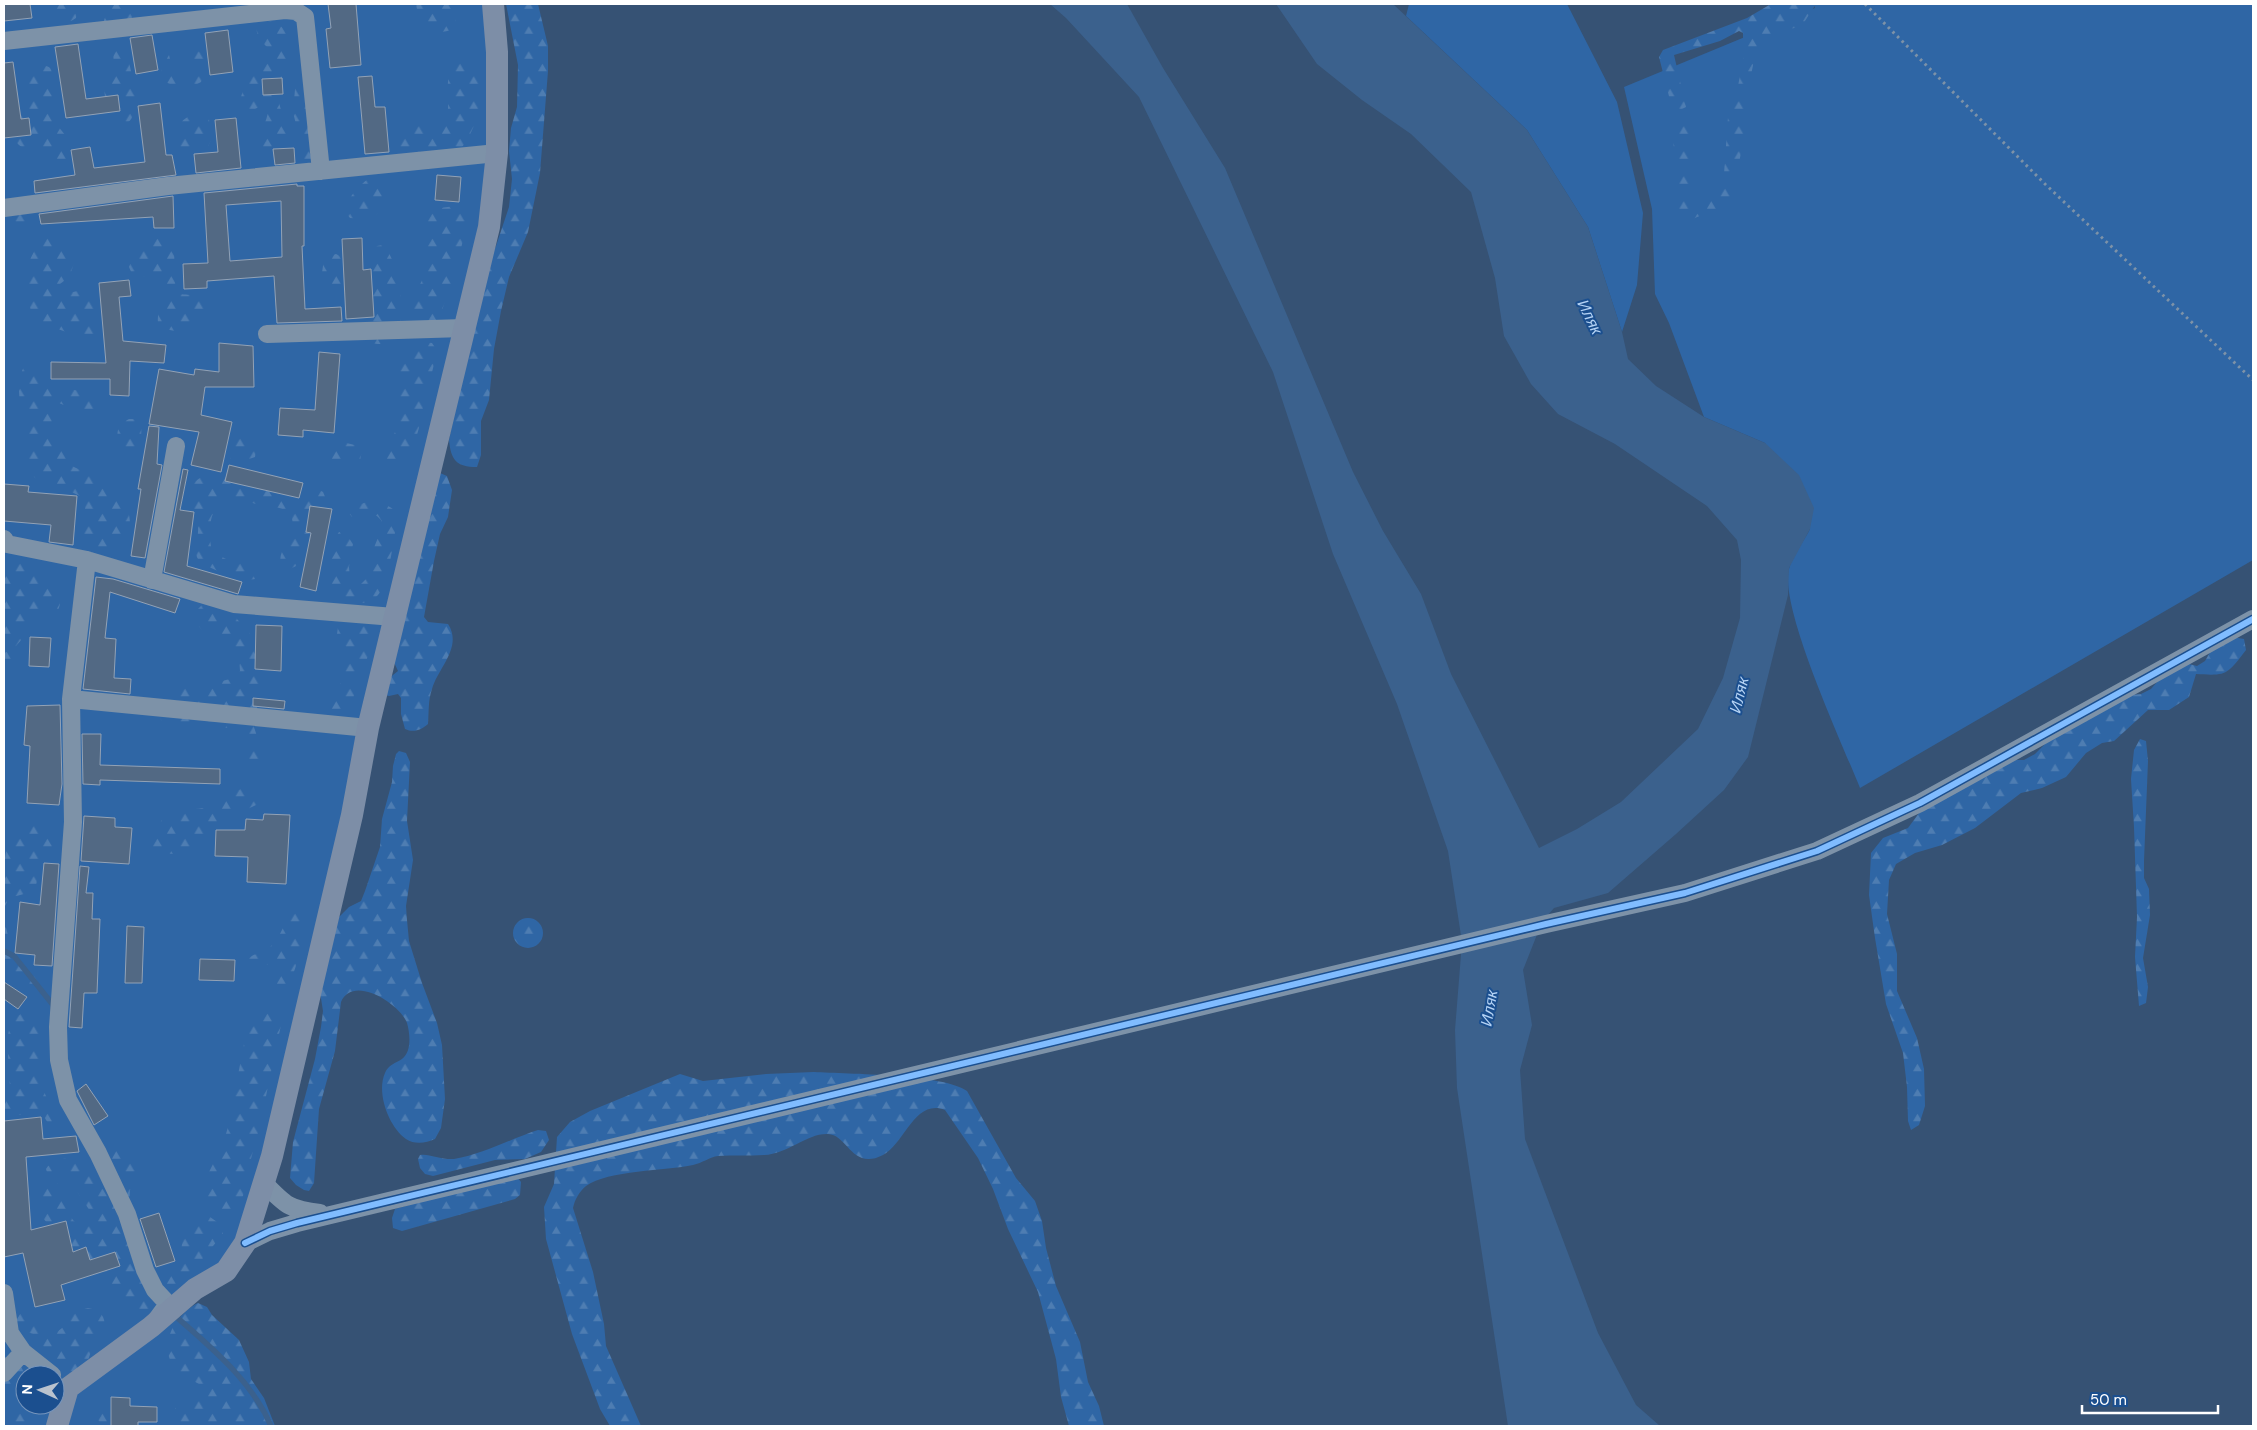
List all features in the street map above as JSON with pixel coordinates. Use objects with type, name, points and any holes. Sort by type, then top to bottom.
[{"type":"main road","points":[[65,1376],[151,1327],[195,1289],[226,1271],[246,1244],[264,1183],[352,815],[368,728],[489,227],[497,153],[497,52],[493,4]]},
{"type":"street","points":[[4,41],[285,10],[296,11],[305,17],[321,171]]},
{"type":"street","points":[[4,208],[158,188],[497,153]]},
{"type":"street","points":[[267,334],[464,328]]},
{"type":"street","points":[[152,580],[176,446]]},
{"type":"street","points":[[5,542],[87,560],[234,604],[394,617]]},
{"type":"street","points":[[87,560],[71,699],[73,822],[60,1006],[59,1060],[68,1100],[98,1153],[119,1197],[148,1277],[155,1290],[168,1304],[151,1327]]},
{"type":"street","points":[[246,1244],[270,1231],[333,1214],[1322,977],[1564,920],[1685,894],[1817,851],[1920,803],[2253,619]]},
{"type":"street","points":[[71,699],[368,728]]},
{"type":"street","points":[[264,1183],[282,1202],[298,1210],[333,1214]]},
{"type":"street","points":[[4,1293],[7,1332],[23,1352],[39,1365]]},
{"type":"street","points":[[4,1373],[23,1352]]},
{"type":"path","points":[[1866,4],[2044,184],[2253,380]]},
{"type":"green space","points":[[4,4],[497,4],[503,153],[245,1243],[170,1311],[192,1331],[271,1426],[4,1426]]},
{"type":"green space","points":[[50,4],[77,4],[76,18],[68,23],[59,22],[50,13]]},
{"type":"green space","points":[[110,4],[140,4],[131,19],[99,34]]},
{"type":"green space","points":[[416,4],[459,4],[454,29],[436,32],[420,25]]},
{"type":"green space","points":[[506,4],[538,4],[548,46],[548,71],[540,173],[528,232],[509,277],[501,311],[494,349],[489,400],[481,421],[481,455],[477,467],[470,467],[459,464],[456,461],[451,453],[449,440],[485,269],[496,246],[509,207],[512,179],[509,151],[511,128],[517,107],[518,65]]},
{"type":"green space","points":[[1409,4],[1567,4],[1617,102],[1643,213],[1637,285],[1622,332],[1588,227],[1527,130],[1406,16]]},
{"type":"green space","points":[[1771,4],[1816,4],[1801,27],[1784,30],[1768,37],[1756,54],[1740,158],[1738,166],[1730,176],[1724,174],[1728,117],[1736,97],[1743,59],[1743,33],[1739,31],[1720,41],[1674,55],[1686,107],[1678,111],[1672,108],[1659,57],[1663,50],[1747,18]]},
{"type":"green space","points":[[1814,4],[2253,4],[2253,560],[1860,788],[1814,677],[1793,614],[1788,588],[1789,569],[1795,554],[1810,529],[1765,443],[1704,417],[1669,323],[1655,294],[1652,209],[1624,87],[1815,8]]},
{"type":"green space","points":[[270,21],[280,26],[286,33],[288,43],[288,55],[280,90],[279,104],[286,121],[288,134],[280,146],[268,156],[259,147],[259,141],[268,110],[263,105],[247,113],[241,111],[240,102],[242,93],[265,56],[267,47],[258,38],[256,27]]},
{"type":"green space","points":[[122,43],[130,65],[135,101],[131,119],[125,124],[120,125],[107,118],[104,87],[114,68],[113,49],[117,44]]},
{"type":"green space","points":[[196,50],[204,54],[206,61],[201,82],[183,87],[165,82],[161,65],[163,55],[169,55],[173,72],[184,77],[195,73],[196,67],[193,56]]},
{"type":"green space","points":[[464,59],[473,61],[479,80],[480,100],[476,120],[468,139],[456,154],[440,165],[422,169],[401,166],[397,147],[405,130],[416,124],[447,120],[449,73],[454,64]]},
{"type":"green space","points":[[44,65],[51,68],[56,93],[57,125],[70,141],[67,165],[58,164],[49,149],[28,149],[17,143],[20,114],[27,104],[23,84],[24,75],[34,67]]},
{"type":"green space","points":[[309,75],[312,164],[304,163],[301,160],[300,141],[293,112],[296,78]]},
{"type":"green space","points":[[203,113],[209,119],[211,140],[208,146],[183,150],[178,145],[179,127],[190,116]]},
{"type":"green space","points":[[1686,124],[1691,131],[1690,197],[1693,209],[1700,209],[1720,182],[1729,183],[1735,191],[1731,203],[1690,220],[1680,219],[1676,214],[1676,159],[1672,137],[1676,128]]},
{"type":"green space","points":[[376,174],[385,178],[385,205],[376,215],[350,218],[347,212],[349,200],[365,181]]},
{"type":"green space","points":[[26,195],[31,196],[32,224],[30,229],[22,228],[14,219],[18,202]]},
{"type":"green space","points":[[453,206],[462,208],[466,215],[464,236],[456,268],[437,322],[417,324],[414,306],[428,263],[429,254],[423,221],[430,211]]},
{"type":"green space","points":[[56,237],[71,248],[74,263],[69,276],[56,288],[54,293],[60,297],[79,291],[86,292],[92,296],[97,309],[97,324],[94,337],[90,339],[80,338],[41,322],[35,317],[29,306],[27,281],[30,260],[45,238]]},
{"type":"green space","points":[[169,238],[174,251],[174,280],[176,287],[180,294],[196,296],[204,302],[206,310],[204,317],[198,324],[189,329],[179,331],[168,329],[158,323],[159,311],[166,290],[165,279],[157,276],[132,274],[129,267],[135,253],[143,244]]},
{"type":"green space","points":[[383,245],[395,267],[399,283],[401,317],[398,331],[392,340],[378,344],[368,340],[361,327],[349,312],[326,288],[323,284],[322,274],[324,257],[336,254],[354,263],[363,263],[373,258],[377,246]]},
{"type":"green space","points":[[416,341],[432,343],[436,349],[433,368],[419,429],[411,451],[405,460],[396,466],[389,466],[383,464],[382,459],[396,429],[400,369],[408,349]]},
{"type":"green space","points":[[30,363],[39,366],[45,379],[50,384],[96,394],[98,405],[92,414],[80,412],[59,403],[51,409],[52,423],[70,465],[106,482],[123,497],[130,518],[130,529],[128,539],[123,547],[115,551],[95,547],[84,536],[84,498],[59,486],[35,478],[30,471],[26,458],[30,425],[20,408],[19,391],[22,371],[25,364]]},
{"type":"green space","points":[[129,419],[136,419],[141,423],[138,451],[133,453],[120,445],[117,433],[122,424]]},
{"type":"green space","points":[[238,438],[252,438],[257,444],[255,457],[241,462],[231,460],[229,451]]},
{"type":"green space","points":[[342,442],[355,445],[362,450],[360,461],[342,465],[332,461],[330,455],[332,448]]},
{"type":"green space","points":[[440,473],[447,476],[452,490],[448,517],[440,534],[434,561],[424,617],[428,622],[448,624],[453,641],[448,657],[435,681],[431,693],[428,724],[420,729],[411,731],[405,729],[401,714],[401,698],[398,694],[385,695],[388,679],[398,671],[393,660]]},
{"type":"green space","points":[[210,475],[318,489],[323,492],[326,499],[303,545],[296,566],[290,569],[283,568],[280,562],[283,548],[292,527],[289,513],[279,508],[236,499],[224,501],[214,512],[210,527],[212,552],[228,560],[250,564],[255,579],[225,574],[202,563],[198,559],[196,552],[198,524],[190,502],[190,492],[197,480]]},
{"type":"green space","points":[[367,502],[380,503],[391,507],[397,513],[389,568],[384,585],[378,595],[372,600],[359,603],[345,600],[334,591],[328,578],[328,565],[336,537],[339,532],[345,532],[353,544],[349,567],[350,579],[355,584],[361,584],[367,578],[370,558],[382,527],[381,520],[377,516],[352,517],[348,512],[352,507]]},
{"type":"green space","points":[[17,558],[28,559],[38,566],[60,595],[60,604],[58,611],[39,614],[30,630],[15,647],[4,645],[4,606],[8,596],[7,588],[4,587],[4,561]]},
{"type":"green space","points":[[202,605],[211,605],[236,618],[249,632],[262,680],[254,727],[263,755],[260,767],[253,772],[248,770],[248,743],[242,735],[222,727],[171,723],[161,720],[159,708],[163,700],[184,686],[206,685],[234,678],[240,671],[239,662],[234,651],[207,635],[196,623],[198,609]]},
{"type":"green space","points":[[358,621],[368,623],[372,636],[371,649],[360,675],[351,705],[336,718],[328,715],[347,665],[346,647],[337,634],[338,627],[346,622]]},
{"type":"green space","points":[[2227,636],[2244,639],[2246,650],[2230,669],[2214,675],[2196,674],[2189,697],[2169,710],[2148,710],[2114,741],[2102,743],[2086,753],[2066,777],[2042,788],[2021,793],[1975,828],[1942,845],[1915,853],[1896,864],[1889,880],[1887,914],[1897,954],[1897,991],[1917,1038],[1924,1069],[1925,1106],[1919,1125],[1911,1130],[1908,1121],[1903,1053],[1886,1004],[1875,938],[1869,895],[1871,853],[1883,838],[1908,828],[1922,809],[2011,760],[2024,760],[2035,754],[2053,736],[2113,697],[2141,694],[2151,689],[2170,667],[2185,663],[2197,666],[2205,661],[2213,647]]},
{"type":"green space","points":[[4,651],[18,656],[19,661],[15,670],[4,671]]},
{"type":"green space","points":[[2140,739],[2146,741],[2148,761],[2144,878],[2149,889],[2150,915],[2143,958],[2148,987],[2146,1003],[2139,1006],[2135,957],[2137,917],[2131,779],[2134,750]]},
{"type":"green space","points":[[399,751],[406,753],[410,762],[407,821],[413,860],[406,906],[409,941],[437,1023],[442,1045],[445,1099],[441,1128],[435,1139],[417,1143],[406,1139],[394,1126],[383,1100],[383,1081],[388,1068],[402,1059],[407,1052],[409,1032],[407,1023],[403,1015],[376,995],[365,991],[355,991],[347,994],[341,1002],[335,1051],[319,1109],[314,1183],[309,1191],[304,1190],[290,1178],[293,1142],[315,1059],[321,1027],[323,1011],[320,992],[339,917],[349,907],[361,901],[380,847],[382,819],[392,782],[396,754]]},
{"type":"green space","points":[[244,788],[258,791],[261,796],[258,804],[215,825],[186,851],[177,854],[153,853],[151,848],[160,822],[169,813],[175,810],[206,807]]},
{"type":"green space","points":[[46,825],[57,835],[57,843],[40,864],[35,891],[9,898],[4,908],[4,864],[9,841],[20,827]]},
{"type":"green space","points":[[292,908],[300,908],[304,912],[303,932],[299,956],[291,979],[279,993],[277,989],[277,966],[269,964],[249,968],[246,962],[274,943]]},
{"type":"green space","points":[[528,918],[539,922],[543,933],[539,944],[528,948],[517,944],[513,933],[517,922]]},
{"type":"green space","points":[[4,920],[10,943],[11,958],[31,968],[38,976],[39,988],[34,995],[31,996],[4,971]]},
{"type":"green space","points":[[265,1009],[276,1014],[281,1025],[258,1134],[243,1196],[237,1207],[226,1213],[216,1212],[210,1206],[205,1196],[208,1174],[223,1144],[228,1127],[248,1023],[258,1012]]},
{"type":"green space","points":[[27,1010],[39,1017],[42,1082],[45,1095],[58,1118],[59,1122],[54,1125],[48,1123],[41,1112],[37,1111],[11,1116],[7,1115],[4,1108],[10,1087],[7,1039],[10,1026],[13,1019]]},
{"type":"green space","points":[[814,1072],[917,1078],[955,1085],[967,1091],[1016,1178],[1035,1201],[1042,1221],[1046,1248],[1056,1286],[1080,1342],[1088,1382],[1099,1406],[1104,1426],[1069,1426],[1061,1397],[1056,1359],[1038,1292],[1008,1229],[993,1189],[978,1158],[945,1110],[935,1108],[926,1110],[918,1116],[891,1149],[873,1159],[864,1159],[857,1156],[841,1140],[828,1134],[813,1137],[773,1154],[718,1156],[693,1165],[608,1177],[586,1186],[578,1196],[573,1208],[593,1272],[604,1324],[606,1346],[641,1426],[610,1426],[600,1409],[572,1334],[546,1239],[544,1207],[554,1184],[557,1137],[570,1122],[590,1111],[680,1074],[703,1081],[766,1074]]},
{"type":"green space","points":[[538,1130],[546,1131],[549,1140],[541,1152],[525,1159],[495,1160],[433,1176],[425,1174],[420,1168],[418,1159],[420,1155],[449,1159],[465,1157]]},
{"type":"green space","points":[[118,1148],[132,1151],[138,1161],[139,1172],[130,1190],[129,1207],[152,1274],[178,1266],[183,1239],[203,1217],[210,1217],[220,1224],[223,1234],[203,1258],[196,1275],[172,1292],[143,1321],[134,1318],[119,1289],[106,1281],[66,1247],[43,1218],[42,1196],[45,1186],[51,1181],[66,1192],[70,1213],[76,1223],[84,1224],[88,1219],[90,1211],[78,1193],[75,1177],[67,1174],[47,1172],[46,1169],[49,1165],[67,1158],[85,1162],[91,1169],[95,1181],[99,1184],[108,1178],[113,1154]]},
{"type":"green space","points":[[511,1176],[517,1177],[521,1182],[520,1195],[515,1199],[402,1231],[393,1228],[392,1218],[395,1209]]},
{"type":"green space","points":[[198,1303],[207,1307],[212,1315],[239,1340],[249,1362],[251,1379],[264,1398],[275,1426],[172,1426],[172,1416],[177,1404],[203,1398],[202,1386],[184,1376],[175,1368],[168,1350],[168,1341],[176,1323],[182,1315]]},
{"type":"green space","points":[[88,1308],[100,1313],[104,1319],[104,1327],[93,1344],[87,1362],[79,1370],[69,1372],[65,1371],[65,1365],[51,1365],[40,1339],[33,1334],[19,1330],[16,1320],[20,1314],[26,1313],[52,1331],[56,1331],[68,1322],[76,1311]]},
{"type":"green space","points":[[4,1357],[12,1359],[20,1365],[15,1365],[15,1404],[11,1396],[4,1394]]},
{"type":"green space","points":[[100,1398],[105,1399],[142,1426],[102,1426],[93,1415],[95,1403]]},
{"type":"green space","points":[[15,1404],[15,1415],[40,1415],[36,1426],[13,1426]]},
{"type":"water","name":"Иляк","points":[[1050,4],[1127,4],[1163,68],[1225,168],[1353,472],[1383,531],[1421,594],[1451,674],[1539,848],[1577,829],[1621,802],[1698,729],[1723,678],[1740,618],[1741,560],[1737,540],[1707,506],[1615,444],[1558,414],[1531,384],[1504,336],[1495,278],[1471,192],[1411,134],[1362,100],[1317,64],[1276,4],[1393,4],[1527,130],[1588,227],[1622,332],[1628,359],[1656,386],[1704,417],[1765,443],[1799,475],[1814,508],[1810,529],[1789,568],[1788,595],[1748,757],[1724,790],[1608,893],[1554,908],[1542,922],[1523,970],[1532,1025],[1520,1070],[1525,1139],[1598,1333],[1636,1405],[1660,1426],[1508,1426],[1457,1088],[1455,1030],[1462,942],[1448,851],[1397,704],[1333,554],[1273,372],[1139,97],[1066,18]]},
{"type":"building","points":[[4,4],[30,4],[32,18],[4,21]]},
{"type":"building","points":[[328,4],[356,4],[361,65],[330,68],[326,29],[331,28]]},
{"type":"building","points":[[228,30],[233,72],[210,75],[205,33]]},
{"type":"building","points":[[152,35],[158,70],[136,74],[130,38]]},
{"type":"building","points":[[78,44],[86,99],[118,95],[120,111],[66,118],[55,47]]},
{"type":"building","points":[[13,62],[21,119],[29,118],[31,135],[4,138],[4,63]]},
{"type":"building","points":[[372,76],[375,107],[385,107],[389,152],[365,154],[358,77]]},
{"type":"building","points":[[282,78],[283,94],[263,95],[262,79]]},
{"type":"building","points":[[160,103],[166,155],[172,155],[176,175],[35,193],[34,181],[75,175],[71,150],[90,147],[94,168],[145,162],[138,106]]},
{"type":"building","points":[[236,118],[241,168],[196,173],[194,154],[218,152],[215,120]]},
{"type":"building","points":[[294,148],[295,163],[275,165],[273,149]]},
{"type":"building","points":[[437,175],[461,177],[459,202],[435,200]]},
{"type":"building","points":[[297,184],[297,186],[304,186],[304,246],[302,246],[305,309],[341,307],[342,321],[277,323],[274,276],[207,281],[207,288],[184,289],[183,264],[208,263],[204,193]],"holes":[[[281,201],[282,257],[230,261],[226,205]]]},
{"type":"building","points":[[173,196],[174,228],[154,228],[153,217],[41,224],[39,214]]},
{"type":"building","points":[[362,238],[363,270],[371,269],[374,317],[346,319],[342,239]]},
{"type":"building","points":[[129,280],[131,296],[119,297],[123,341],[166,345],[164,363],[130,361],[129,396],[110,395],[110,379],[51,379],[51,362],[106,363],[99,283]]},
{"type":"building","points":[[219,343],[253,346],[254,387],[205,387],[201,415],[232,422],[221,472],[191,465],[199,432],[149,424],[159,369],[194,375],[195,369],[219,372]]},
{"type":"building","points":[[319,352],[340,354],[334,433],[303,430],[303,437],[278,435],[280,408],[315,410]]},
{"type":"building","points":[[149,426],[159,427],[157,464],[162,465],[145,558],[131,556],[141,489],[138,489]]},
{"type":"building","points":[[229,465],[303,483],[299,498],[225,481]]},
{"type":"building","points":[[183,469],[188,470],[180,510],[194,512],[187,566],[242,582],[238,594],[164,572]]},
{"type":"building","points":[[4,484],[29,486],[28,492],[77,496],[73,545],[49,542],[51,525],[4,521]]},
{"type":"building","points":[[310,506],[332,509],[316,591],[300,587],[311,533],[306,532]]},
{"type":"building","points":[[96,577],[113,579],[180,599],[175,613],[110,592],[105,638],[116,639],[114,678],[131,679],[130,694],[83,689]]},
{"type":"building","points":[[256,625],[282,626],[281,671],[255,669]]},
{"type":"building","points":[[30,637],[51,638],[49,667],[29,666]]},
{"type":"building","points":[[253,698],[285,701],[284,709],[253,706]]},
{"type":"building","points":[[60,705],[62,784],[59,805],[27,803],[30,746],[24,745],[27,706]]},
{"type":"building","points":[[82,734],[101,734],[100,765],[220,769],[220,784],[100,780],[100,785],[83,784]]},
{"type":"building","points":[[264,814],[290,815],[286,884],[247,882],[248,857],[215,856],[216,830],[245,830],[246,819],[263,820]]},
{"type":"building","points":[[84,816],[115,818],[115,827],[132,828],[129,864],[81,861]]},
{"type":"building","points":[[44,863],[59,864],[52,966],[34,965],[35,955],[15,953],[20,902],[40,905]]},
{"type":"building","points":[[80,866],[89,867],[86,893],[93,893],[92,919],[100,919],[97,993],[84,993],[82,1028],[69,1027]]},
{"type":"building","points":[[127,926],[144,927],[142,983],[125,983]]},
{"type":"building","points":[[200,959],[235,960],[234,981],[199,980]]},
{"type":"building","points":[[4,982],[27,997],[18,1009],[4,999]]},
{"type":"building","points":[[86,1084],[108,1116],[94,1125],[77,1091]]},
{"type":"building","points":[[41,1117],[43,1139],[76,1136],[79,1152],[26,1157],[31,1230],[66,1221],[73,1252],[86,1247],[90,1260],[115,1252],[120,1266],[61,1285],[65,1300],[35,1307],[23,1253],[4,1257],[4,1121]]},
{"type":"building","points":[[159,1213],[175,1261],[156,1267],[140,1219]]},
{"type":"building","points":[[111,1397],[130,1398],[130,1406],[157,1407],[157,1422],[138,1422],[138,1426],[111,1426]]},
{"type":"waterway","points":[[4,951],[14,956],[53,1005],[53,1009]]},
{"type":"waterway","points":[[173,1314],[229,1365],[253,1394],[271,1426]]},
{"type":"cycle path","points":[[245,1243],[270,1231],[297,1223],[1546,924],[1685,893],[1817,851],[1920,803],[2253,619]]}]
